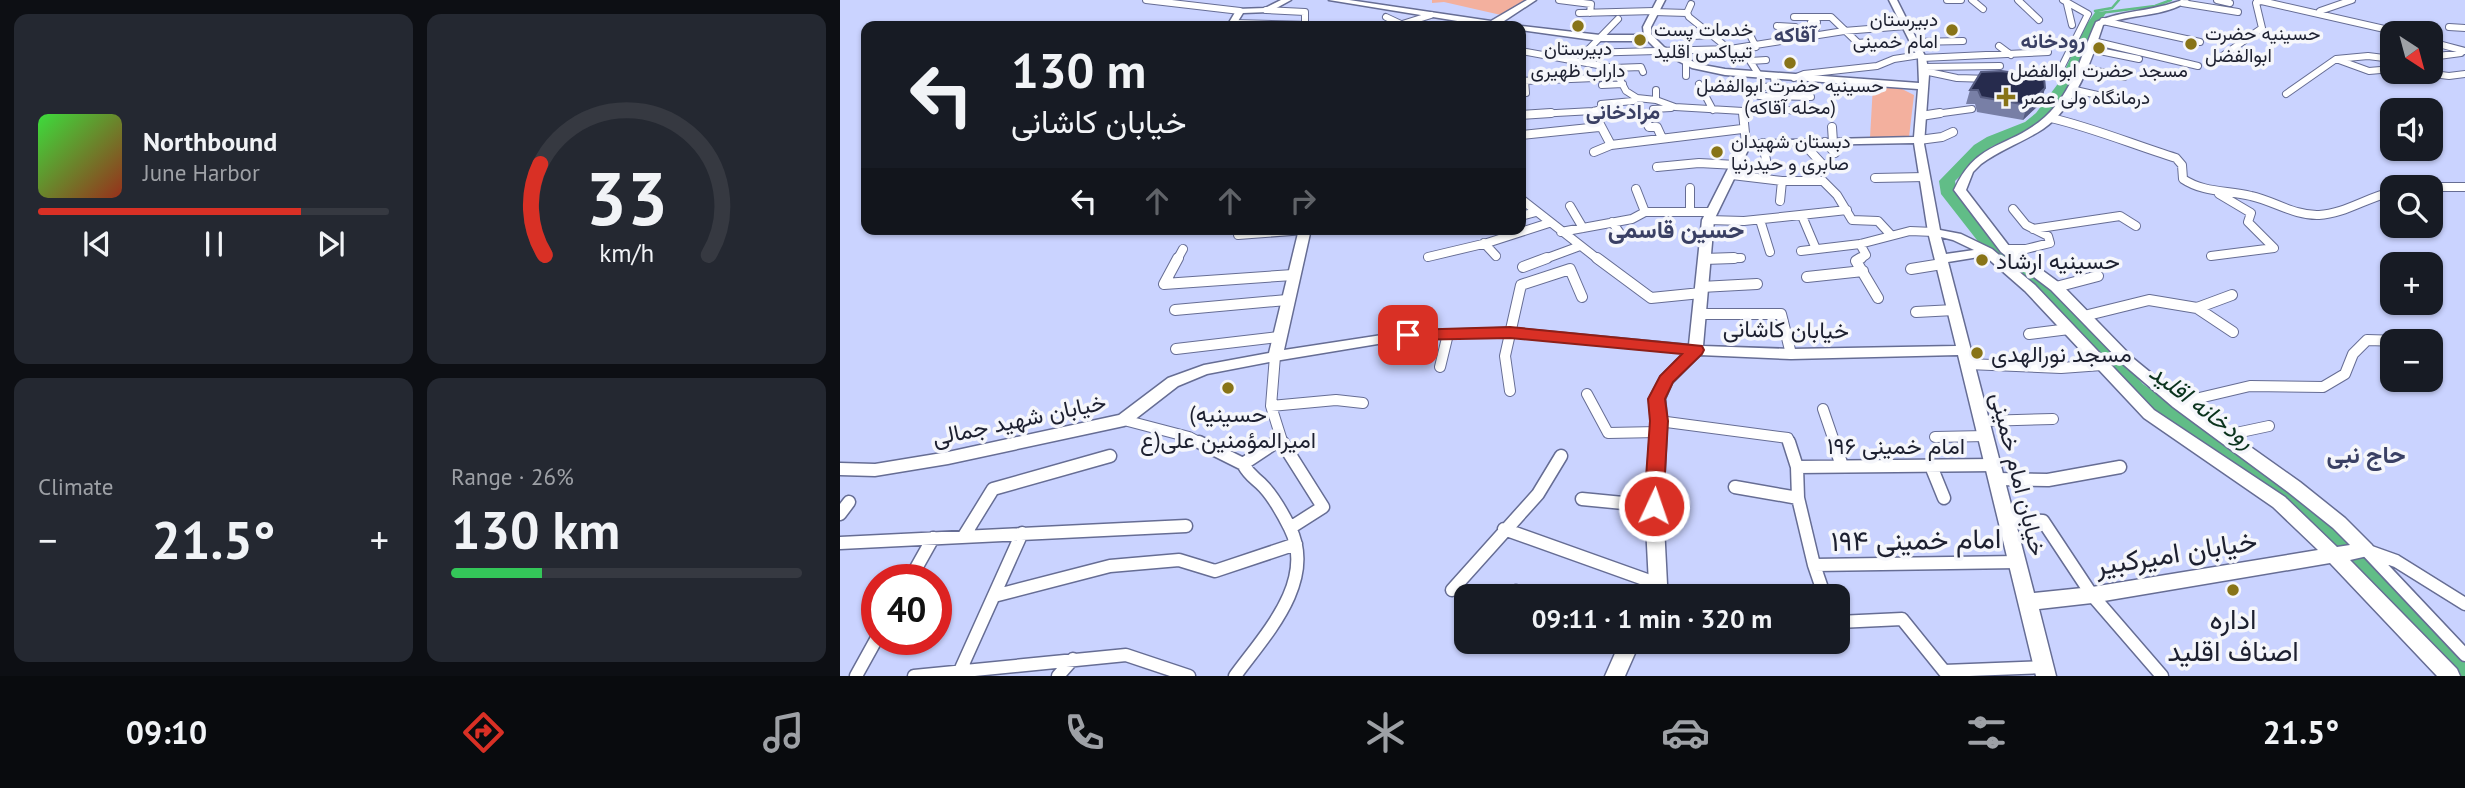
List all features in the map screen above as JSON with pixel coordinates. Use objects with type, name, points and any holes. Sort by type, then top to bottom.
[{"type":"street","points":[[1146,0],[1240,11],[1305,12],[1305,21]]},
{"type":"street","points":[[1266,10],[1287,0]]},
{"type":"street","points":[[1333,0],[1468,21]]},
{"type":"street","points":[[1498,21],[1532,0]]},
{"type":"street","points":[[1559,0],[1591,4],[1590,13]]},
{"type":"street","points":[[1661,0],[1647,27],[1650,38],[1665,52],[1686,62],[1714,70],[1759,75],[1775,81]]},
{"type":"street","name":"خیابان امام خمینی","points":[[1893,0],[1914,42],[1922,67],[1919,140],[1934,232],[2045,672]]},
{"type":"street","points":[[1947,0],[1961,0]]},
{"type":"street","points":[[1972,0],[1983,9]]},
{"type":"street","points":[[2018,0],[2039,20]]},
{"type":"street","points":[[2217,0],[2230,2]]},
{"type":"street","points":[[2221,57],[2262,28],[2256,3],[2260,0],[2380,27]]},
{"type":"street","points":[[2280,5],[2294,0]]},
{"type":"street","points":[[2316,11],[2334,8],[2352,0]]},
{"type":"street","points":[[2098,23],[2125,11],[2183,1],[2238,12]]},
{"type":"street","points":[[2013,77],[2058,74],[2088,14],[2065,2]]},
{"type":"street","points":[[2065,2],[2072,25]]},
{"type":"street","points":[[1687,13],[1691,4]]},
{"type":"street","points":[[1817,6],[1822,17]]},
{"type":"street","points":[[1234,21],[1240,11]]},
{"type":"street","points":[[1578,13],[1687,13],[1730,49]]},
{"type":"street","points":[[1412,21],[1431,15]]},
{"type":"street","points":[[1386,17],[1392,21]]},
{"type":"street","points":[[1794,17],[1831,17],[1858,43],[1869,42]]},
{"type":"street","points":[[1777,48],[1790,47],[1779,29],[1816,28],[1811,22],[1817,22],[1814,17]]},
{"type":"street","points":[[1576,61],[1618,19]]},
{"type":"street","points":[[2084,21],[2200,42]]},
{"type":"street","points":[[2098,23],[2082,68],[2051,118],[2033,132],[1994,151],[1969,170],[1960,190],[1996,250],[2149,414],[2279,502],[2335,554],[2450,676]]},
{"type":"street","points":[[1584,53],[1630,56],[1756,47],[1844,31],[1906,26]]},
{"type":"street","points":[[2449,27],[2465,28]]},
{"type":"street","points":[[1526,29],[1600,38],[1650,38]]},
{"type":"street","points":[[1748,31],[1756,47]]},
{"type":"street","points":[[1693,36],[1711,34]]},
{"type":"street","points":[[2093,42],[2114,38]]},
{"type":"street","points":[[1914,42],[1963,41]]},
{"type":"street","points":[[2093,42],[2139,59]]},
{"type":"street","points":[[2093,42],[2198,66]]},
{"type":"street","points":[[1999,46],[2011,55]]},
{"type":"street","points":[[2443,46],[2465,54]]},
{"type":"street","points":[[1526,50],[1532,47]]},
{"type":"street","points":[[1738,89],[1794,78],[2048,52]]},
{"type":"street","points":[[1526,53],[1614,68],[1642,67],[1643,72]]},
{"type":"street","points":[[2443,55],[2465,54]]},
{"type":"street","points":[[2286,94],[2336,59],[2380,57]]},
{"type":"street","points":[[1794,78],[1804,74],[1877,66],[1895,59],[1957,78],[2003,78]]},
{"type":"street","points":[[2336,59],[2369,71],[2380,70]]},
{"type":"street","points":[[1759,75],[1750,61],[1766,60]]},
{"type":"street","points":[[1686,62],[1686,76]]},
{"type":"street","points":[[1922,67],[2000,66]]},
{"type":"street","points":[[1614,68],[1623,85],[1637,98],[1656,100],[1675,107]]},
{"type":"street","points":[[2082,68],[2124,77]]},
{"type":"street","points":[[2443,75],[2465,74]]},
{"type":"street","points":[[1526,81],[1564,84],[1618,77]]},
{"type":"street","points":[[1773,108],[1776,96],[1775,81]]},
{"type":"street","points":[[1699,84],[1713,110]]},
{"type":"street","points":[[1602,85],[1623,85]]},
{"type":"street","points":[[2071,89],[2115,99]]},
{"type":"street","points":[[1656,90],[1656,100]]},
{"type":"street","points":[[1759,96],[1811,97]]},
{"type":"street","points":[[1526,115],[1593,111],[1602,109],[1601,104],[1633,102],[1637,98]]},
{"type":"street","points":[[1653,109],[1675,107],[1742,111],[1773,108],[1803,112]]},
{"type":"street","points":[[1921,116],[1972,109]]},
{"type":"street","points":[[1593,111],[1599,127],[1611,145]]},
{"type":"street","points":[[1655,584],[1654,506],[1659,426],[1657,399],[1666,380],[1696,350],[1710,216],[1745,143],[1742,111]]},
{"type":"street","points":[[2051,118],[2089,127],[2102,135],[2176,158],[2182,165],[2183,179],[2191,186],[2250,196],[2300,212],[2318,215],[2350,208],[2371,196],[2380,194]]},
{"type":"street","points":[[1647,123],[1649,127],[1657,127],[1662,138]]},
{"type":"street","points":[[1526,134],[1599,127]]},
{"type":"street","points":[[1831,146],[1832,127]]},
{"type":"street","points":[[1594,152],[1611,145],[1742,129]]},
{"type":"street","points":[[1745,143],[1803,142],[1831,146],[1919,140],[1942,137],[1953,132]]},
{"type":"street","points":[[1803,142],[1824,166]]},
{"type":"street","points":[[1763,143],[1766,160]]},
{"type":"street","points":[[1657,167],[1699,163],[1782,181],[1823,181],[1837,195],[1854,221],[1878,221],[1891,235]]},
{"type":"street","points":[[1875,178],[1925,177]]},
{"type":"street","points":[[1780,201],[1782,181]]},
{"type":"street","points":[[2443,187],[2465,187]]},
{"type":"street","points":[[1636,188],[1645,212]]},
{"type":"street","points":[[1690,188],[1690,211]]},
{"type":"street","points":[[2211,256],[2274,248],[2248,222],[2250,213],[2216,192]]},
{"type":"street","points":[[1526,203],[1651,298],[1758,284]]},
{"type":"street","points":[[1570,206],[1583,228]]},
{"type":"street","points":[[1911,269],[1996,250],[2026,249],[2050,243],[2048,236],[2033,229],[2012,209]]},
{"type":"street","points":[[1561,232],[1632,219],[1645,212],[1690,211],[1710,216],[1760,220],[1847,210]]},
{"type":"street","points":[[1526,215],[1536,212]]},
{"type":"street","points":[[1802,216],[1816,249]]},
{"type":"street","points":[[2033,229],[2120,216],[2136,226]]},
{"type":"street","points":[[1760,220],[1770,252]]},
{"type":"street","points":[[1612,222],[1622,236]]},
{"type":"street","points":[[1526,230],[1549,223]]},
{"type":"street","points":[[1801,251],[1860,244],[1910,231],[1957,237],[1996,250],[2056,287],[2129,362],[2178,403],[2339,523],[2362,551],[2465,655]]},
{"type":"street","points":[[1290,528],[1323,508],[1280,439],[1271,406],[1278,337],[1304,235]]},
{"type":"street","points":[[1428,257],[1510,235]]},
{"type":"street","points":[[1484,243],[1496,256]]},
{"type":"street","points":[[1860,244],[1866,255],[1856,261],[1878,298]]},
{"type":"street","points":[[1523,267],[1580,246]]},
{"type":"street","points":[[1183,249],[1164,284],[1293,275]]},
{"type":"street","points":[[1704,259],[1741,258]]},
{"type":"street","points":[[1510,391],[1505,356],[1521,285],[1570,269],[1582,297]]},
{"type":"street","points":[[1807,277],[1863,271]]},
{"type":"street","points":[[2056,287],[2098,276]]},
{"type":"street","points":[[2197,308],[2232,295]]},
{"type":"street","points":[[1175,310],[1287,300]]},
{"type":"street","points":[[2084,316],[2149,300],[2197,308],[2233,332]]},
{"type":"street","points":[[1916,313],[1954,310]]},
{"type":"street","points":[[1701,314],[1781,314],[1791,354]]},
{"type":"street","points":[[2029,334],[2069,329]]},
{"type":"street","name":"خیابان کاشانی","points":[[1275,356],[1408,335],[1510,332],[1696,350],[1966,357]]},
{"type":"street","points":[[1440,367],[1448,334]]},
{"type":"street","points":[[1176,349],[1278,337]]},
{"type":"street","points":[[2178,403],[2250,386],[2323,387],[2346,374],[2353,354],[2367,340],[2380,340]]},
{"type":"street","name":"خیابان شهید جمالی","points":[[840,469],[887,468],[1124,420],[1173,382],[1204,370],[1275,356]]},
{"type":"street","points":[[1966,357],[2061,368],[2102,365]]},
{"type":"street","points":[[1587,394],[1608,433],[1659,426],[1788,438],[1797,467],[1798,498],[1821,584]]},
{"type":"street","points":[[1271,406],[1336,400],[1363,403]]},
{"type":"street","points":[[1823,409],[1842,467]]},
{"type":"street","points":[[1936,437],[2053,419]]},
{"type":"street","points":[[1124,420],[1189,437],[1243,464],[1251,478],[1265,487],[1290,528],[1296,544],[1296,567],[1288,603],[1235,676]]},
{"type":"street","points":[[2222,436],[2269,426]]},
{"type":"street","points":[[1243,464],[1280,439]]},
{"type":"street","points":[[964,536],[993,489],[1110,456]]},
{"type":"street","points":[[1452,590],[1538,494],[1561,456]]},
{"type":"street","points":[[1931,466],[1944,498]]},
{"type":"street","name":"امام خمینی ۱۹۶","points":[[1797,467],[1931,466],[2048,480],[2120,467]]},
{"type":"street","points":[[1735,487],[1798,498]]},
{"type":"street","points":[[1582,499],[1654,506]]},
{"type":"street","points":[[840,514],[849,502]]},
{"type":"street","points":[[2008,519],[2043,522],[2092,595],[2162,676]]},
{"type":"street","points":[[840,543],[1186,526]]},
{"type":"street","points":[[1504,530],[1640,584]]},
{"type":"street","points":[[959,673],[1022,533]]},
{"type":"street","points":[[918,564],[933,538]]},
{"type":"street","points":[[994,596],[1110,566],[1179,560],[1215,571],[1296,544]]},
{"type":"street","points":[[2362,551],[2396,561],[2465,604]]},
{"type":"street","name":"خیابان امیرکبیر","points":[[2028,602],[2092,595],[2362,551]]},
{"type":"street","name":"امام خمینی ۱۹۴","points":[[1814,565],[2018,562]]},
{"type":"street","points":[[1850,622],[1902,620],[1945,673],[2045,672]]},
{"type":"street","points":[[1615,676],[1625,654]]},
{"type":"street","points":[[856,676],[868,655]]},
{"type":"street","points":[[914,676],[1126,655],[1189,676]]},
{"type":"street","points":[[1058,676],[1073,659]]},
{"type":"shaded area","points":[[1432,0],[1527,0],[1501,15],[1444,2],[1432,3]]},
{"type":"shaded area","points":[[1873,85],[1902,89],[1914,95],[1909,137],[1870,138]]},
{"type":"building","points":[[2001,71],[2044,77],[2045,88],[2027,105],[1981,97],[1978,90],[1970,90],[1981,72]]},
{"type":"waterway","points":[[2119,0],[2112,8],[2095,11],[2100,13],[2155,6],[2171,0]]},
{"type":"waterway","name":"رودخانه اقلید","points":[[2100,13],[2090,28],[2071,73],[2047,109],[2030,125],[1992,140],[1973,153],[1947,181],[1949,194],[1986,240],[2050,293],[2136,389],[2336,534],[2465,671]]},
{"type":"place","name":"دبیرستان داراب ظهیری","points":[[1578,26]]},
{"type":"place","name":"دبیرستان امام خمینی","points":[[1952,30]]},
{"type":"place","name":"خدمات پست تیپاکس اقلید","points":[[1640,40]]},
{"type":"place","name":"حسینیه حضرت ابوالفضل","points":[[2191,44]]},
{"type":"place","name":"مسجد حضرت ابوالفضل","points":[[2099,48]]},
{"type":"place","name":"حسینیه حضرت ابوالفضل (محله آقاکه)","points":[[1790,63]]},
{"type":"place","name":"درمانگاه ولی عصر","points":[[2006,97]]},
{"type":"place","name":"دبستان شهیدان صابری و حیدرنیا","points":[[1717,152]]},
{"type":"place","name":"حسینیه ارشاد","points":[[1982,260]]},
{"type":"place","name":"مسجد نورالهدی","points":[[1977,353]]},
{"type":"place","name":"(حسینیه امیرالمؤمنین علی(ع","points":[[1228,388]]},
{"type":"place","name":"اداره اصناف اقلید","points":[[2233,590]]},
{"type":"district","name":"آقاکه","points":[[1795,34]]},
{"type":"district","name":"رودخانه","points":[[2053,40]]},
{"type":"district","name":"مرادخانی","points":[[1623,111]]},
{"type":"district","name":"حسین قاسمی","points":[[1676,229]]},
{"type":"district","name":"حاج نبی","points":[[2366,454]]},
{"type":"route","points":[[1408,335],[1510,332],[1696,350],[1666,380],[1657,399],[1659,421],[1654,506]]}]
